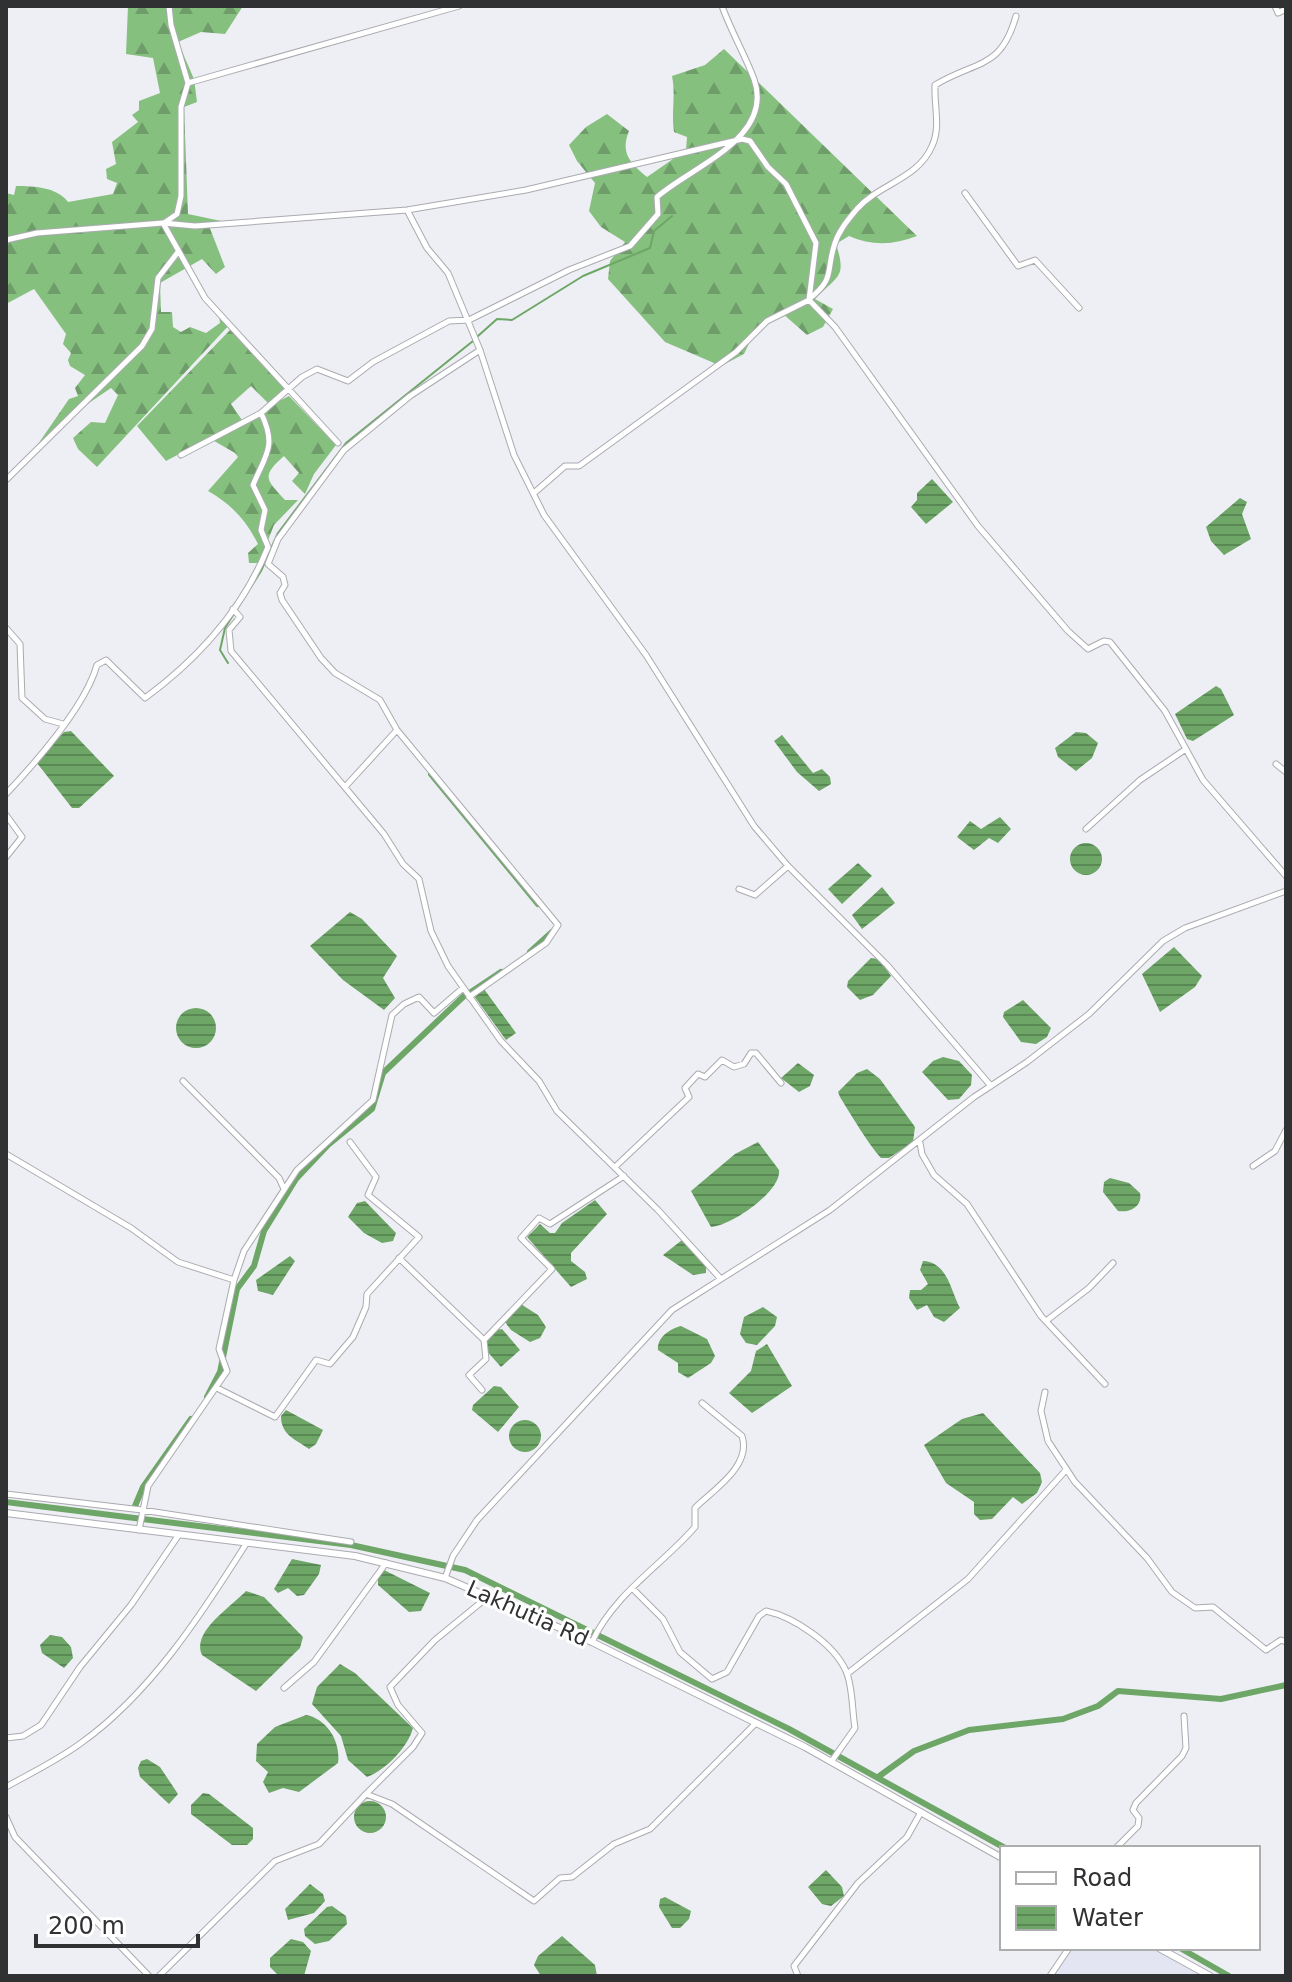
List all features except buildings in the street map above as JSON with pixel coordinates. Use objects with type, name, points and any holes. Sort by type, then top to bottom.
[{"type":"street","points":[[163,223],[177,214],[181,196],[181,107],[188,83],[171,25],[169,6]]},
{"type":"street","points":[[188,83],[459,6]]},
{"type":"street","points":[[181,455],[261,413],[317,369],[348,381],[373,362],[449,321],[469,320],[569,270],[630,246],[658,214],[657,197],[742,139],[756,108],[755,83],[722,6]]},
{"type":"street","points":[[1275,6],[1278,13],[1286,9]]},
{"type":"street","points":[[534,493],[565,466],[579,466],[736,352],[767,321],[809,300],[830,277],[833,246],[841,229],[875,192],[907,176],[931,150],[938,130],[935,85],[951,75],[980,67],[1008,44],[1016,16]]},
{"type":"street","points":[[6,240],[37,233],[163,223],[195,226],[407,210],[526,190],[742,139],[750,141],[768,167],[786,184],[816,243],[809,300]]},
{"type":"street","points":[[965,193],[1018,266],[1035,260],[1079,308]]},
{"type":"street","points":[[407,210],[427,248],[448,273],[480,350],[514,455],[544,515],[646,655],[754,826],[788,866],[887,965],[991,1086]]},
{"type":"street","points":[[163,223],[205,298],[338,443]]},
{"type":"street","points":[[6,480],[142,346],[152,329],[158,278],[178,252]]},
{"type":"street","points":[[809,300],[835,327],[978,526],[1088,649],[1104,641],[1110,642],[1165,711],[1203,780],[1286,876]]},
{"type":"street","points":[[469,997],[546,943],[558,925],[397,730],[380,700],[335,673],[321,658],[282,600],[283,577],[268,564],[278,539],[344,450],[410,396],[480,350]]},
{"type":"street","points":[[6,794],[91,688],[97,665],[106,660],[145,698],[201,653],[233,609],[268,547],[261,530],[265,510],[253,485],[269,452],[271,433],[261,413]]},
{"type":"street","points":[[233,609],[240,615],[229,630],[231,651],[345,787],[403,864],[419,879],[431,931],[463,988],[501,1041],[539,1081],[557,1111],[624,1176],[720,1278]]},
{"type":"street","points":[[6,628],[20,644],[22,698],[45,719],[63,724]]},
{"type":"street","points":[[345,787],[397,730]]},
{"type":"street","points":[[1086,829],[1140,780],[1186,749]]},
{"type":"street","points":[[1276,764],[1286,772]]},
{"type":"street","points":[[6,815],[22,837],[6,857]]},
{"type":"street","points":[[739,889],[755,895],[788,866]]},
{"type":"street","points":[[445,1578],[453,1556],[477,1520],[672,1310],[830,1210],[1089,1014],[1163,941],[1185,928],[1286,891]]},
{"type":"street","points":[[139,1531],[148,1486],[227,1371],[227,1362],[219,1349],[234,1280],[244,1251],[297,1170],[373,1100],[392,1015],[404,1004],[419,997],[434,1013],[463,988]]},
{"type":"street","points":[[615,1167],[689,1097],[685,1088],[698,1074],[705,1077],[722,1060],[734,1067],[744,1064],[751,1053],[756,1053],[781,1083]]},
{"type":"street","points":[[183,1081],[279,1178],[284,1189]]},
{"type":"street","points":[[1253,1166],[1275,1151],[1286,1130]]},
{"type":"street","points":[[217,1388],[275,1417],[316,1360],[330,1364],[353,1337],[366,1307],[367,1294],[419,1237],[368,1195],[376,1177],[350,1142]]},
{"type":"street","points":[[920,1142],[922,1154],[934,1175],[967,1204],[1046,1321],[1105,1384]]},
{"type":"street","points":[[6,1154],[131,1228],[178,1262],[234,1280]]},
{"type":"street","points":[[484,1340],[552,1269],[521,1238],[539,1218],[550,1224],[624,1176]]},
{"type":"street","points":[[399,1258],[484,1340],[486,1359],[469,1375],[482,1390]]},
{"type":"street","points":[[1046,1321],[1113,1263]]},
{"type":"street","points":[[1045,1392],[1041,1411],[1048,1441],[1066,1470],[1147,1558],[1172,1592],[1195,1608],[1213,1607],[1266,1650],[1281,1640],[1286,1642]]},
{"type":"street","points":[[592,1642],[632,1588],[695,1527],[695,1508],[721,1486],[742,1454],[742,1436],[702,1403]]},
{"type":"street","points":[[847,1674],[968,1579],[1066,1470]]},
{"type":"street","points":[[6,1494],[142,1510],[351,1542]]},
{"type":"street","name":"Lakhutia Rd","points":[[6,1513],[355,1556],[445,1578],[490,1594],[592,1642],[831,1762],[1000,1857]]},
{"type":"street","points":[[6,1738],[23,1736],[41,1725],[178,1536]]},
{"type":"street","points":[[6,1787],[81,1743],[141,1689],[199,1614],[246,1544]]},
{"type":"street","points":[[284,1688],[314,1662],[386,1563]]},
{"type":"street","points":[[632,1588],[663,1619],[685,1657],[712,1679],[727,1672],[759,1616],[766,1611],[808,1631],[837,1656],[847,1674],[855,1728],[831,1762]]},
{"type":"street","points":[[159,1976],[275,1861],[319,1844],[413,1747],[422,1733],[398,1705],[390,1687],[435,1640],[490,1594]]},
{"type":"street","points":[[1118,1846],[1138,1826],[1139,1818],[1133,1810],[1136,1803],[1182,1756],[1186,1748],[1184,1716]]},
{"type":"street","points":[[366,1794],[392,1804],[457,1851],[537,1901],[560,1878],[572,1877],[603,1851],[650,1829],[755,1724]]},
{"type":"street","points":[[798,1976],[794,1966],[858,1883],[907,1837],[921,1812]]},
{"type":"street","points":[[6,1817],[15,1837],[149,1976]]},
{"type":"street","points":[[1050,1976],[1068,1950]]},
{"type":"street","points":[[1163,1950],[1210,1976]]},
{"type":"shaded area","points":[[1069,1950],[1165,1950],[1205,1976],[1051,1976]]},
{"type":"green space","points":[[128,6],[243,6],[225,34],[201,32],[178,42],[194,79],[197,102],[184,107],[188,214],[226,222],[209,226],[225,267],[216,274],[202,259],[160,283],[161,312],[172,312],[173,327],[181,332],[190,327],[206,333],[220,323],[218,308],[231,323],[97,467],[78,449],[73,438],[91,422],[105,423],[118,395],[111,388],[64,420],[34,450],[69,399],[78,396],[75,388],[85,375],[70,366],[68,360],[71,353],[63,344],[66,334],[34,289],[6,304],[6,193],[14,195],[16,186],[37,187],[58,193],[68,202],[113,194],[117,183],[107,179],[106,169],[116,164],[112,142],[138,122],[132,115],[139,110],[139,101],[160,93],[153,58],[126,54]]},
{"type":"green space","points":[[724,49],[917,236],[883,243],[849,236],[836,244],[840,270],[835,280],[815,299],[833,309],[823,327],[807,335],[782,313],[765,321],[753,335],[744,354],[721,366],[665,342],[608,279],[610,261],[625,242],[601,227],[589,211],[595,183],[577,161],[569,145],[586,127],[607,114],[629,131],[626,152],[647,177],[686,150],[687,137],[674,132],[672,76],[705,65]]},
{"type":"green space","points":[[231,329],[286,389],[269,404],[251,386],[231,404],[242,420],[289,396],[336,445],[314,474],[305,494],[292,481],[299,473],[284,456],[272,469],[269,478],[274,488],[285,500],[298,500],[274,525],[259,563],[249,563],[248,553],[258,544],[248,527],[231,507],[208,491],[238,457],[235,453],[209,438],[166,461],[137,426]]},
{"type":"water","points":[[932,479],[953,502],[926,524],[911,507],[917,500],[917,493]]},
{"type":"water","points":[[1240,498],[1247,502],[1242,514],[1251,539],[1224,555],[1211,541],[1206,527]]},
{"type":"water","points":[[1216,686],[1221,689],[1234,715],[1193,741],[1187,739],[1175,714]]},
{"type":"water","points":[[71,731],[114,776],[79,808],[72,808],[37,763],[64,732]]},
{"type":"water","points":[[1076,732],[1086,733],[1098,743],[1092,758],[1076,771],[1058,757],[1055,748]]},
{"type":"water","points":[[782,735],[813,773],[822,769],[830,777],[831,784],[819,791],[797,772],[774,741]]},
{"type":"water","points":[[1000,817],[1011,829],[998,843],[989,838],[974,850],[957,837],[970,821],[981,829]]},
{"type":"water","points":[[1086,843],[1098,847],[1102,859],[1098,871],[1086,875],[1074,871],[1070,859],[1074,847]]},
{"type":"water","points":[[858,863],[872,876],[842,904],[828,889]]},
{"type":"water","points":[[882,887],[895,903],[862,929],[852,915]]},
{"type":"water","points":[[350,912],[362,919],[397,956],[383,978],[395,998],[384,1010],[343,980],[310,946]]},
{"type":"water","points":[[1174,947],[1202,976],[1195,987],[1160,1012],[1142,974]]},
{"type":"water","points":[[871,958],[879,959],[891,976],[873,995],[860,1000],[847,987],[848,981]]},
{"type":"water","points":[[484,989],[516,1033],[506,1040],[474,996]]},
{"type":"water","points":[[1023,1000],[1051,1028],[1047,1037],[1036,1044],[1021,1042],[1003,1017],[1004,1012]]},
{"type":"water","points":[[196,1008],[210,1014],[216,1028],[210,1042],[196,1048],[182,1042],[176,1028],[182,1014]]},
{"type":"water","points":[[943,1057],[959,1061],[972,1075],[971,1085],[959,1099],[948,1100],[922,1072],[933,1061]]},
{"type":"water","points":[[798,1063],[814,1075],[810,1086],[799,1092],[781,1078]]},
{"type":"water","points":[[867,1069],[880,1079],[915,1127],[913,1142],[889,1158],[881,1158],[876,1152],[838,1092],[857,1073]]},
{"type":"water","points":[[758,1142],[779,1170],[778,1178],[754,1206],[730,1221],[711,1227],[691,1191],[735,1154]]},
{"type":"water","points":[[1110,1178],[1129,1183],[1140,1193],[1140,1202],[1135,1208],[1118,1211],[1103,1192],[1104,1182]]},
{"type":"water","points":[[595,1200],[607,1214],[571,1253],[571,1261],[585,1272],[587,1279],[571,1287],[527,1237],[540,1224],[550,1233],[555,1233],[562,1223]]},
{"type":"water","points":[[365,1201],[396,1233],[393,1241],[382,1243],[364,1233],[348,1217],[357,1203]]},
{"type":"water","points":[[682,1240],[706,1266],[706,1273],[693,1275],[663,1255]]},
{"type":"water","points":[[290,1256],[295,1261],[273,1295],[258,1291],[256,1280]]},
{"type":"water","points":[[923,1261],[943,1272],[960,1308],[944,1322],[934,1317],[927,1305],[917,1310],[909,1298],[910,1290],[921,1290],[928,1284],[920,1270]]},
{"type":"water","points":[[519,1303],[538,1315],[546,1327],[540,1338],[530,1342],[511,1330],[505,1322]]},
{"type":"water","points":[[763,1307],[777,1317],[775,1326],[757,1345],[746,1343],[740,1334],[744,1317]]},
{"type":"water","points":[[681,1326],[707,1339],[715,1356],[711,1363],[688,1378],[678,1372],[678,1363],[658,1350],[665,1334]]},
{"type":"water","points":[[502,1329],[520,1350],[501,1367],[485,1349],[484,1342],[496,1330]]},
{"type":"water","points":[[767,1344],[792,1386],[752,1413],[729,1393],[751,1371],[756,1351]]},
{"type":"water","points":[[494,1386],[501,1387],[519,1407],[498,1432],[472,1410],[473,1405]]},
{"type":"water","points":[[286,1410],[323,1430],[316,1444],[309,1449],[286,1432],[281,1416]]},
{"type":"water","points":[[983,1413],[1040,1473],[1042,1482],[1037,1493],[1022,1504],[1013,1497],[992,1519],[980,1520],[974,1514],[974,1502],[946,1483],[924,1445],[962,1419]]},
{"type":"water","points":[[525,1420],[537,1424],[541,1436],[537,1448],[525,1452],[513,1448],[509,1436],[513,1424]]},
{"type":"water","points":[[292,1559],[321,1565],[319,1574],[304,1595],[297,1596],[288,1588],[278,1593],[274,1589]]},
{"type":"water","points":[[384,1570],[430,1593],[421,1611],[409,1612],[378,1585],[378,1577]]},
{"type":"water","points":[[246,1591],[264,1597],[303,1637],[300,1648],[256,1691],[202,1655],[200,1646],[207,1629]]},
{"type":"water","points":[[50,1635],[62,1637],[71,1647],[73,1658],[64,1668],[42,1653],[40,1645]]},
{"type":"water","points":[[340,1664],[355,1673],[413,1728],[395,1757],[367,1777],[348,1760],[341,1736],[312,1704],[317,1687]]},
{"type":"water","points":[[306,1715],[321,1721],[331,1733],[337,1748],[338,1763],[299,1792],[283,1788],[269,1793],[263,1782],[268,1772],[256,1761],[257,1744],[275,1727]]},
{"type":"water","points":[[147,1759],[160,1767],[178,1794],[169,1804],[140,1777],[138,1768],[141,1761]]},
{"type":"water","points":[[203,1793],[209,1794],[253,1828],[253,1839],[247,1845],[232,1845],[191,1814],[191,1805]]},
{"type":"water","points":[[370,1801],[381,1806],[386,1817],[381,1828],[370,1833],[359,1828],[354,1817],[359,1806]]},
{"type":"water","points":[[826,1870],[842,1887],[844,1896],[831,1906],[822,1904],[808,1887]]},
{"type":"water","points":[[310,1884],[323,1894],[325,1901],[314,1913],[288,1920],[285,1909]]},
{"type":"water","points":[[665,1897],[691,1911],[689,1919],[680,1928],[672,1928],[659,1907],[660,1899]]},
{"type":"water","points":[[332,1906],[346,1916],[347,1924],[329,1941],[315,1944],[305,1936],[304,1929],[327,1907]]},
{"type":"water","points":[[562,1936],[595,1965],[597,1976],[541,1976],[534,1965],[538,1956]]},
{"type":"water","points":[[291,1939],[303,1942],[311,1951],[304,1976],[279,1976],[270,1967],[270,1958]]},
{"type":"waterway","points":[[478,336],[497,319],[512,320],[583,276],[650,248],[654,231],[672,216]]},
{"type":"waterway","points":[[228,663],[220,650],[225,628],[261,571],[278,533],[346,443],[473,341]]},
{"type":"waterway","points":[[431,774],[538,904]]},
{"type":"waterway","points":[[530,952],[552,932]]},
{"type":"waterway","points":[[471,992],[501,972]]},
{"type":"waterway","points":[[207,1397],[220,1372],[237,1289],[254,1266],[264,1231],[296,1179],[328,1145],[372,1109],[383,1073],[464,996]]},
{"type":"waterway","points":[[135,1506],[143,1487],[191,1419]]},
{"type":"waterway","points":[[6,1502],[351,1545],[465,1570],[789,1729],[1001,1846]]},
{"type":"waterway","points":[[878,1777],[914,1751],[969,1730],[1063,1719],[1098,1706],[1118,1691],[1221,1699],[1286,1685]]},
{"type":"waterway","points":[[1184,1950],[1229,1976]]}]
